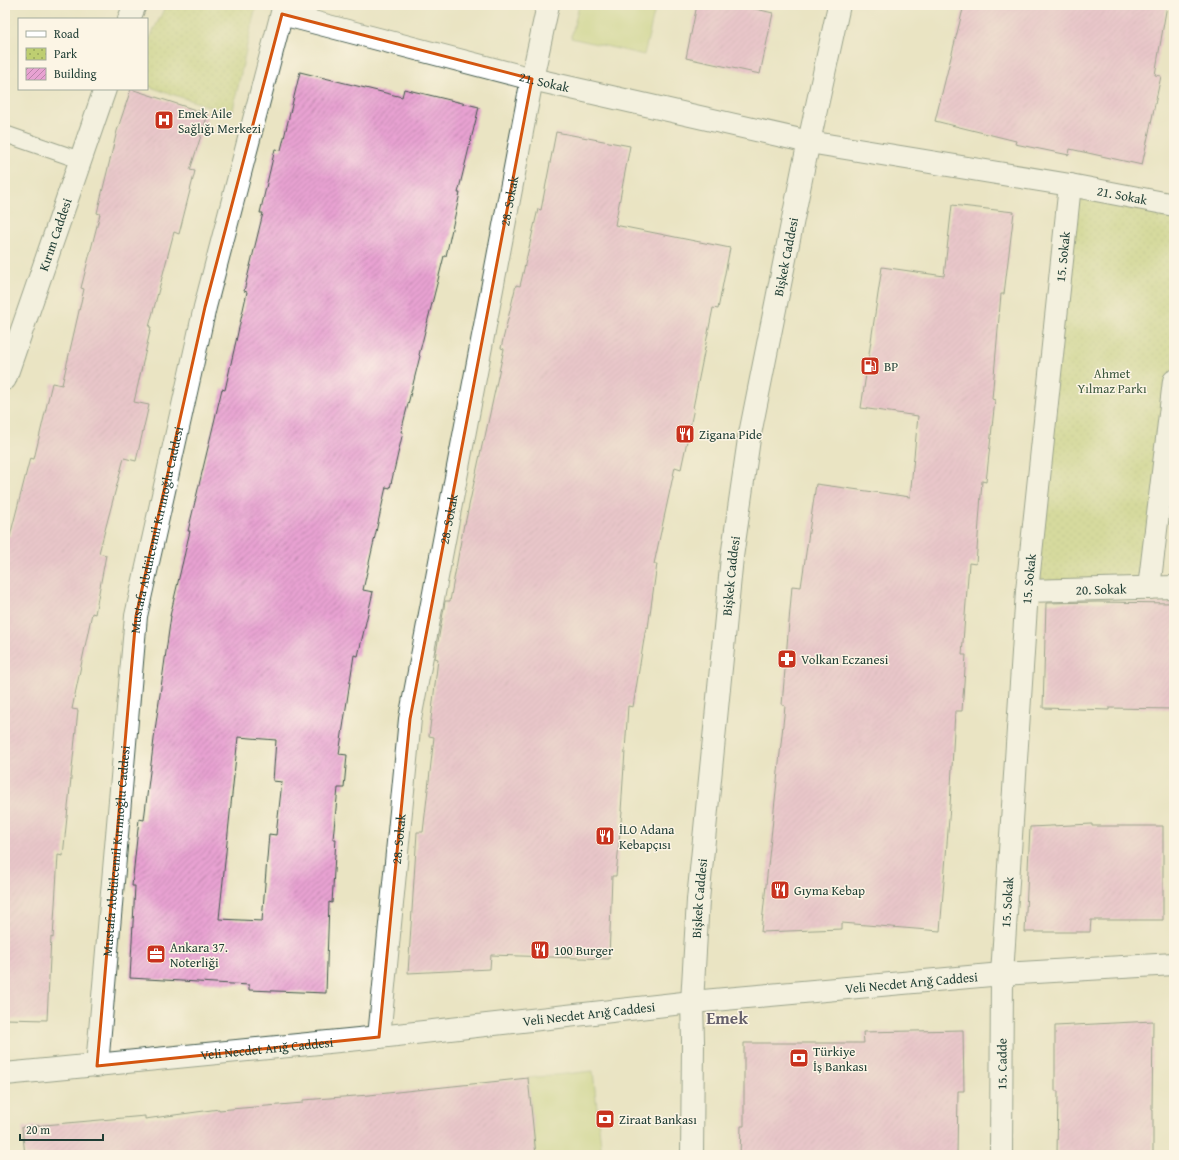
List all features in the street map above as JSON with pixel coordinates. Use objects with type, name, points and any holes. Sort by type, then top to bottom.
[{"type":"street","points":[[129,18],[134,5]]},
{"type":"street","name":"28. Sokak","points":[[379,1037],[410,719],[532,79],[548,5]]},
{"type":"street","name":"Bişkek Caddesi","points":[[692,1155],[692,1002],[698,900],[732,557],[749,439],[809,142],[839,5]]},
{"type":"street","name":"21. Sokak","points":[[283,9],[532,79],[809,142],[1070,185],[1174,205]]},
{"type":"street","name":"Mustafa Abdülcemil Kırımoğlu Caddesi","points":[[97,1066],[136,616],[205,307],[283,9]]},
{"type":"street","name":"Kırım Caddesi","points":[[5,379],[104,90]]},
{"type":"street","name":"15. Sokak","points":[[1002,974],[1027,591],[1070,185]]},
{"type":"street","points":[[1149,588],[1174,381]]},
{"type":"street","name":"20. Sokak","points":[[1027,591],[1174,587]]},
{"type":"street","name":"Veli Necdet Arığ Caddesi","points":[[5,1074],[379,1037],[692,1002],[1002,974],[1174,964]]},
{"type":"street","name":"15. Cadde","points":[[1001,1155],[1002,974]]},
{"type":"lane","points":[[5,134],[80,160]]},
{"type":"highlighted area","points":[[282,14],[532,79],[410,719],[379,1037],[97,1066],[136,616],[205,307]]},
{"type":"green space","points":[[166,5],[256,5],[232,114],[148,86],[148,42]]},
{"type":"green space","points":[[579,5],[656,5],[644,55],[571,38]]},
{"type":"green space","name":"Ahmet Yılmaz Parkı","points":[[1070,185],[1174,205],[1174,381],[1149,588],[1027,591]]},
{"type":"green space","points":[[593,1071],[602,1155],[536,1155],[528,1078]]},
{"type":"building","points":[[697,5],[739,5],[773,13],[760,74],[686,58]]},
{"type":"building","points":[[964,5],[1167,5],[1155,75],[1161,76],[1142,165],[1070,149],[1069,155],[1015,144],[1016,141],[935,121]]},
{"type":"building","points":[[300,72],[402,97],[404,89],[479,107],[458,193],[460,193],[446,256],[444,256],[419,355],[390,488],[386,487],[363,590],[373,592],[358,656],[354,655],[339,754],[347,755],[344,788],[338,788],[333,839],[336,839],[332,903],[329,902],[326,993],[249,990],[249,985],[130,978],[135,886],[132,886],[139,819],[144,820],[170,616],[190,531],[188,531],[222,389],[225,390],[247,292],[244,291],[263,213],[260,213],[275,149],[281,150]],"holes":[[[238,737],[276,740],[273,781],[282,782],[276,835],[269,834],[262,921],[219,919]]]},
{"type":"building","points":[[131,90],[208,114],[190,170],[195,171],[179,234],[174,232],[149,327],[151,327],[134,402],[149,405],[136,461],[124,458],[99,553],[106,555],[95,614],[92,613],[72,709],[78,710],[63,856],[58,855],[53,938],[51,937],[47,1020],[5,1019],[5,535],[10,536],[30,458],[34,459],[52,383],[62,385],[84,289],[81,288],[100,214],[97,213],[117,131]]},
{"type":"building","points":[[556,132],[630,146],[615,225],[730,248],[718,309],[713,308],[681,469],[675,467],[654,564],[657,564],[648,628],[646,627],[633,707],[628,706],[622,811],[616,876],[612,876],[609,959],[491,955],[490,969],[408,973],[417,832],[423,832],[434,737],[429,736],[438,659],[435,658],[445,601],[450,601],[464,524],[504,349],[501,348],[516,285],[520,286],[538,209],[541,210]]},
{"type":"building","points":[[952,205],[1014,212],[1004,294],[1001,294],[992,399],[995,400],[986,482],[982,481],[976,564],[969,563],[962,655],[966,655],[962,711],[955,711],[950,806],[940,931],[842,923],[842,929],[761,932],[785,706],[782,705],[792,586],[801,587],[816,484],[910,497],[918,416],[861,408],[882,267],[944,276]]},
{"type":"building","points":[[1046,603],[1174,603],[1174,709],[1109,708],[1109,710],[1043,708]]},
{"type":"building","points":[[1092,824],[1092,826],[1163,826],[1163,920],[1091,920],[1090,932],[1025,932],[1030,827]]},
{"type":"building","points":[[1153,1021],[1153,1155],[1057,1155],[1058,1091],[1055,1091],[1055,1026]]},
{"type":"building","points":[[963,1030],[964,1091],[958,1091],[957,1155],[740,1155],[741,1126],[744,1126],[744,1043],[864,1043],[863,1032]]},
{"type":"building","points":[[528,1078],[536,1155],[25,1155],[22,1127],[145,1116],[145,1119],[219,1109],[303,1103],[303,1100],[369,1095]]},
{"type":"place","name":"Emek Aile Sağlığı Merkezi","points":[[164,120]]},
{"type":"place","name":"BP","points":[[870,366]]},
{"type":"place","name":"Zigana Pide","points":[[685,434]]},
{"type":"place","name":"Volkan Eczanesi","points":[[787,659]]},
{"type":"place","name":"İLO Adana Kebapçısı","points":[[605,836]]},
{"type":"place","name":"Gıyma Kebap","points":[[780,890]]},
{"type":"place","name":"100 Burger","points":[[540,950]]},
{"type":"place","name":"Ankara 37. Noterliği","points":[[156,954]]},
{"type":"place","name":"Türkiye İş Bankası","points":[[799,1058]]},
{"type":"place","name":"Ziraat Bankası","points":[[605,1119]]},
{"type":"district","name":"Emek","points":[[727,1018]]}]
